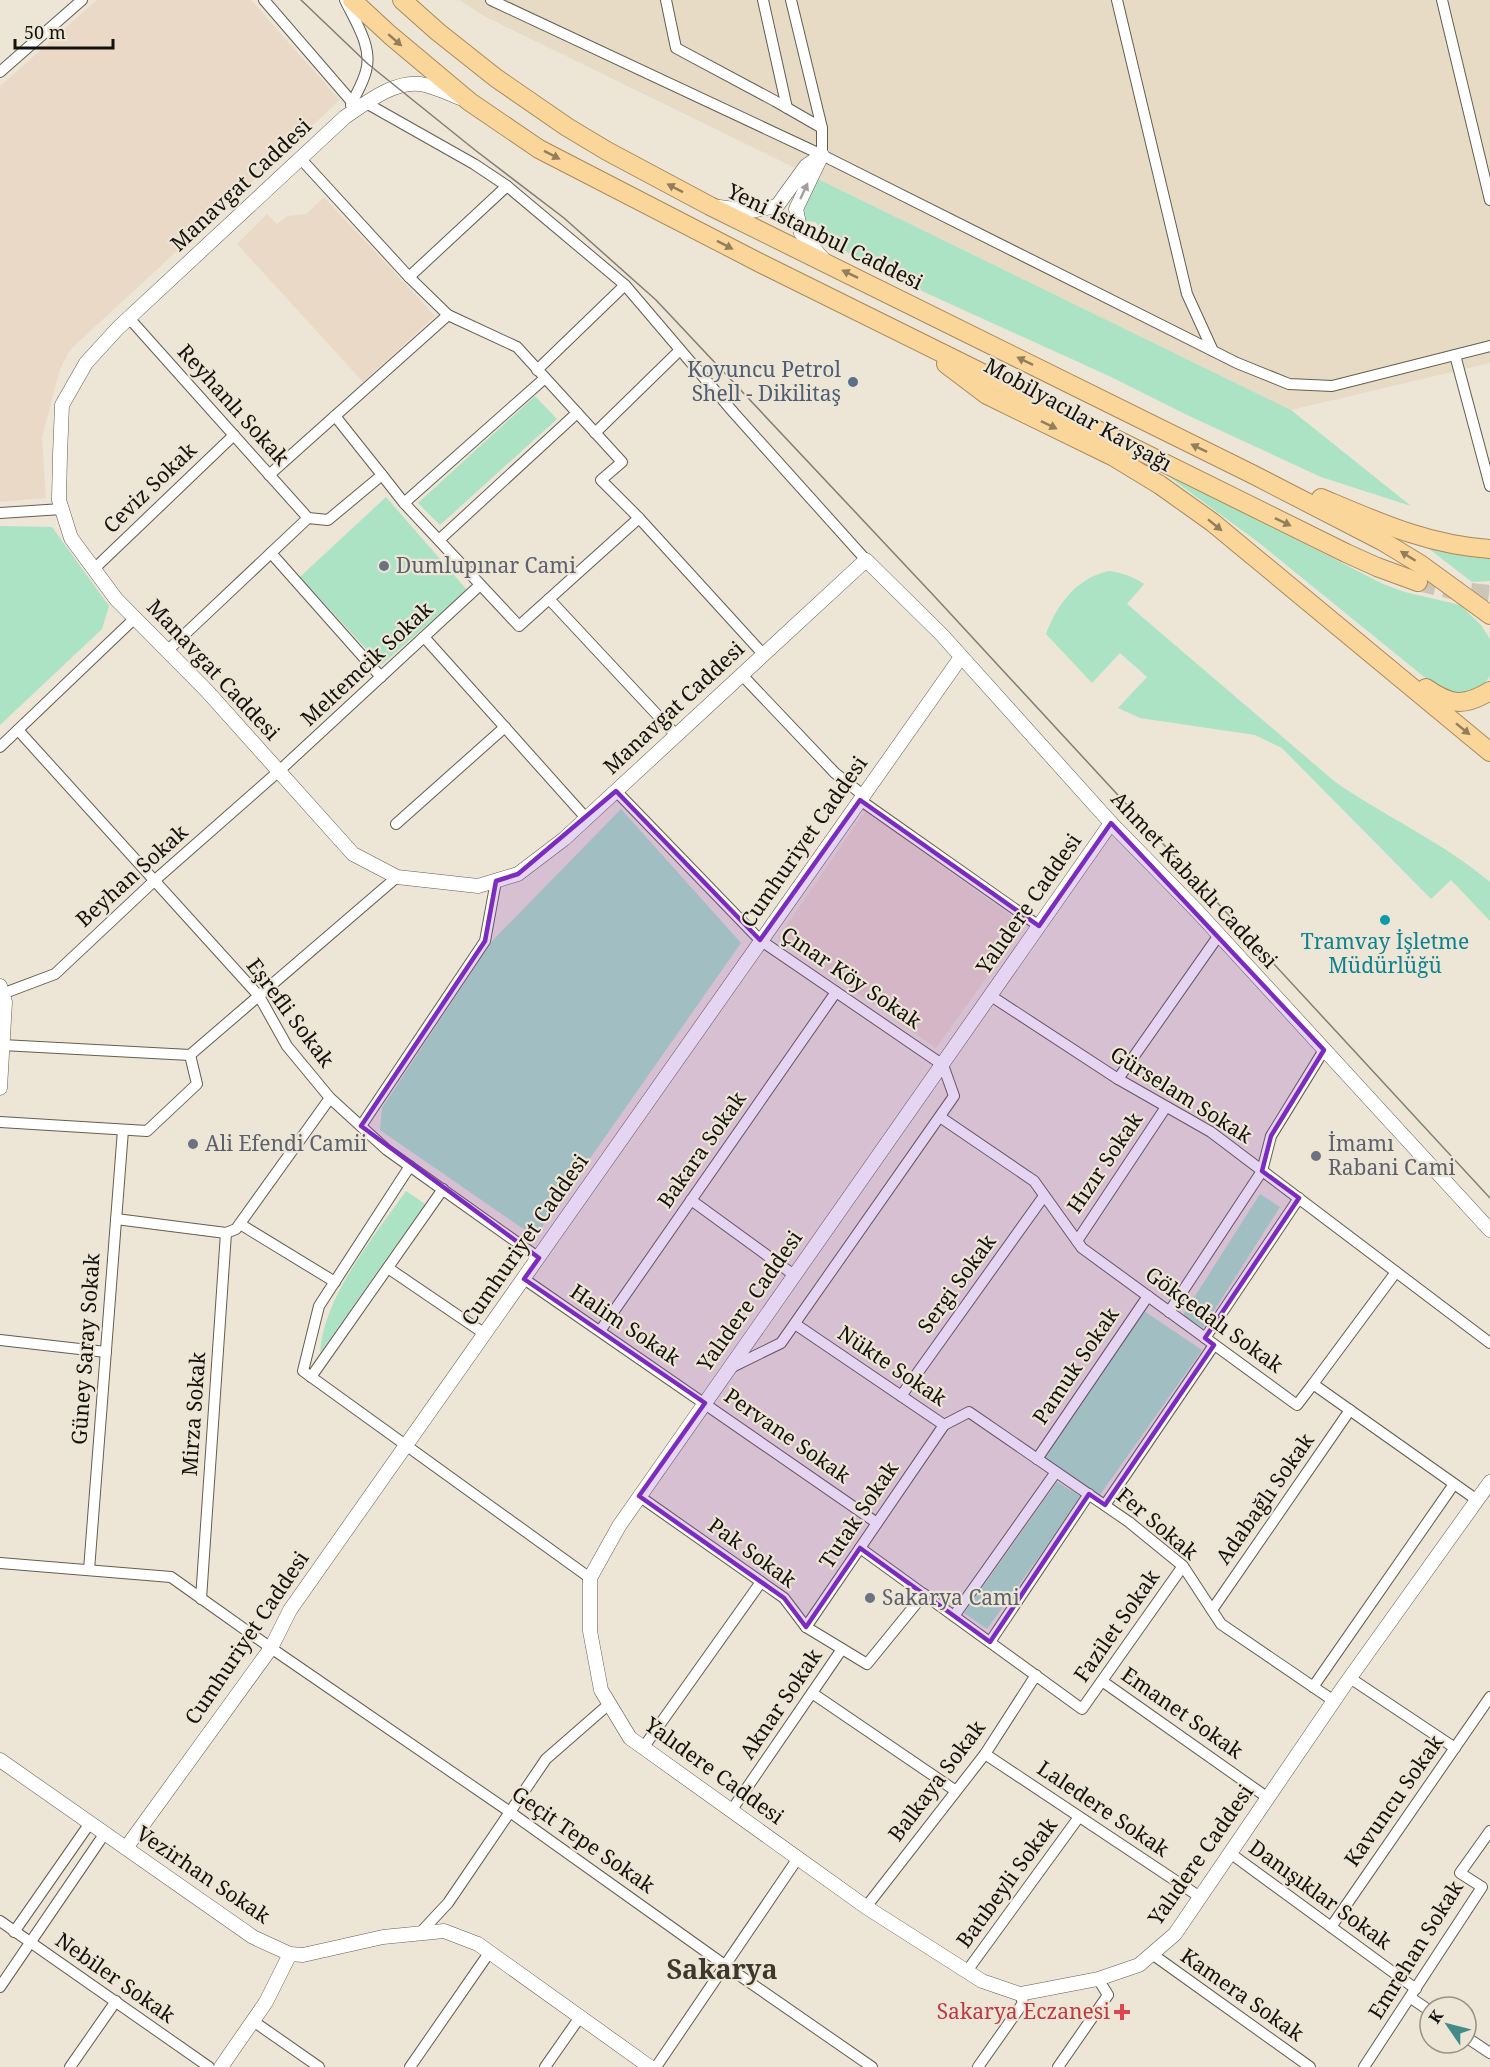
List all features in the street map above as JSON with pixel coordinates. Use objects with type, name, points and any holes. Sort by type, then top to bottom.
[{"type":"highway","points":[[352,0],[470,102],[539,149],[911,338]]},
{"type":"highway","name":"Yeni İstanbul Caddesi","points":[[402,0],[466,55],[557,121],[649,175],[1252,474]]},
{"type":"highway","name":"Mobilyacılar Kavşağı","points":[[911,338],[1346,553],[1418,582]]},
{"type":"highway","name":"Mobilyacılar Kavşağı","points":[[911,338],[987,395],[1114,457],[1160,485],[1212,522],[1490,752]]},
{"type":"highway","points":[[1252,474],[1292,486],[1405,533],[1437,542],[1490,549]]},
{"type":"highway","points":[[1252,474],[1382,541],[1442,579],[1490,615]]},
{"type":"highway","points":[[1442,579],[1490,622]]},
{"type":"highway","points":[[1364,648],[1438,697],[1460,703],[1474,701],[1490,691]]},
{"type":"street","points":[[0,72],[82,0]]},
{"type":"street","points":[[264,0],[359,103],[474,164],[507,186],[625,285],[734,413],[866,560]]},
{"type":"street","points":[[345,0],[368,55],[359,103]]},
{"type":"street","points":[[491,0],[822,155],[1237,363],[1289,384],[1332,386],[1490,346]]},
{"type":"street","points":[[666,0],[676,48],[822,128]]},
{"type":"street","points":[[763,0],[787,108]]},
{"type":"street","points":[[791,0],[822,128],[822,155],[796,209],[801,233],[824,260]]},
{"type":"street","points":[[1117,0],[1187,294],[1214,351]]},
{"type":"street","points":[[1442,0],[1490,200]]},
{"type":"street","name":"Manavgat Caddesi","points":[[470,102],[434,88],[403,84],[359,103],[129,318],[86,363],[62,405],[59,500],[71,538],[116,599],[207,691],[353,854],[397,877],[478,886],[518,874],[564,838],[866,560]]},
{"type":"street","points":[[710,206],[751,211],[777,206],[806,166],[822,155]]},
{"type":"street","points":[[300,158],[409,277],[448,315],[517,347],[622,462],[601,480],[764,654]]},
{"type":"street","points":[[409,277],[507,186]]},
{"type":"street","points":[[404,503],[541,374],[625,285]]},
{"type":"street","points":[[269,475],[448,315]]},
{"type":"street","name":"Reyhanlı Sokak","points":[[129,318],[308,518]]},
{"type":"street","points":[[595,433],[680,350]]},
{"type":"street","points":[[1455,355],[1490,486]]},
{"type":"street","points":[[439,540],[577,413]]},
{"type":"street","points":[[336,416],[404,503],[519,626],[639,518]]},
{"type":"street","name":"Ceviz Sokak","points":[[94,569],[234,435]]},
{"type":"street","points":[[167,651],[308,518],[328,520],[382,475]]},
{"type":"street","points":[[0,513],[62,509]]},
{"type":"street","points":[[271,553],[381,677]]},
{"type":"street","name":"Ahmet Kabaklı Caddesi","points":[[866,560],[962,657],[1110,824],[1219,935],[1490,1230]]},
{"type":"street","name":"Meltemcik Sokak","points":[[279,771],[480,585]]},
{"type":"street","points":[[549,599],[676,735]]},
{"type":"street","points":[[0,747],[135,618]]},
{"type":"street","points":[[424,637],[586,818]]},
{"type":"street","name":"Cumhuriyet Caddesi","points":[[126,1848],[271,1648],[290,1610],[760,940],[962,657]]},
{"type":"street","points":[[741,674],[835,773],[862,797],[1039,926]]},
{"type":"street","points":[[396,824],[505,727]]},
{"type":"street","name":"Eşrefli Sokak","points":[[18,730],[259,996],[287,1046],[330,1098],[387,1150],[539,1257]]},
{"type":"street","name":"Beyhan Sokak","points":[[1,990],[55,974],[154,881],[279,771]]},
{"type":"street","name":"Çınar Köy Sokak","points":[[616,791],[760,940],[942,1065]]},
{"type":"street","name":"Yalıdere Caddesi","points":[[1110,824],[618,1526],[590,1578],[590,1631],[601,1690],[630,1738],[643,1748],[866,1907],[982,1981],[1020,1994],[1098,1979],[1139,1965],[1175,1934],[1350,1678],[1485,1491]]},
{"type":"street","points":[[2,1045],[190,1055],[397,877]]},
{"type":"street","points":[[361,1126],[485,941],[496,881]]},
{"type":"street","points":[[1118,1079],[1219,935]]},
{"type":"street","points":[[0,1088],[5,1002],[1,990]]},
{"type":"street","name":"Bakara Sokak","points":[[600,1331],[836,992]]},
{"type":"street","name":"Gürselam Sokak","points":[[991,996],[1118,1079],[1210,1132],[1490,1343]]},
{"type":"street","points":[[1169,1312],[1263,1172],[1270,1136],[1324,1050]]},
{"type":"street","points":[[0,1122],[147,1131],[197,1084],[190,1055]]},
{"type":"street","points":[[730,1368],[782,1343],[954,1096],[942,1065]]},
{"type":"street","points":[[116,1219],[226,1233],[236,1229],[330,1098]]},
{"type":"street","name":"Hızır Sokak","points":[[1077,1241],[1166,1107]]},
{"type":"street","name":"Gökçedalı Sokak","points":[[940,1117],[1034,1181],[1082,1248],[1297,1405],[1312,1384]]},
{"type":"street","name":"Güney Saray Sokak","points":[[89,1570],[123,1130]]},
{"type":"street","points":[[410,1166],[319,1306],[303,1371],[590,1578]]},
{"type":"street","points":[[311,1377],[443,1189]]},
{"type":"street","name":"Sergi Sokak","points":[[901,1396],[1044,1196]]},
{"type":"street","points":[[1205,1338],[1299,1198]]},
{"type":"street","points":[[691,1200],[794,1275]]},
{"type":"street","points":[[240,1224],[335,1282]]},
{"type":"street","name":"Mirza Sokak","points":[[201,1599],[226,1233]]},
{"type":"street","points":[[388,1268],[484,1334]]},
{"type":"street","points":[[1396,1272],[1312,1384],[1454,1484],[1485,1491]]},
{"type":"street","name":"Halim Sokak","points":[[524,1279],[705,1403]]},
{"type":"street","name":"Pamuk Sokak","points":[[1037,1459],[1148,1296]]},
{"type":"street","name":"Nükte Sokak","points":[[795,1324],[944,1425],[969,1412]]},
{"type":"street","points":[[0,1340],[106,1352]]},
{"type":"street","points":[[1105,1505],[1214,1345]]},
{"type":"street","name":"Pervane Sokak","points":[[705,1403],[877,1523]]},
{"type":"street","name":"Adabağlı Sokak","points":[[1212,1610],[1350,1410]]},
{"type":"street","name":"Fer Sokak","points":[[969,1412],[1129,1522],[1183,1566],[1221,1624],[1334,1701]]},
{"type":"street","name":"Tutak Sokak","points":[[806,1627],[944,1425]]},
{"type":"street","points":[[954,1616],[1056,1472]]},
{"type":"street","points":[[1313,1687],[1454,1484]]},
{"type":"street","points":[[990,1642],[1089,1494]]},
{"type":"street","name":"Pak Sokak","points":[[639,1496],[784,1598],[806,1627],[867,1664],[924,1594]]},
{"type":"street","points":[[860,1548],[1036,1675]]},
{"type":"street","name":"Geçit Tepe Sokak","points":[[0,1563],[171,1577],[872,2067]]},
{"type":"street","name":"Fazilet Sokak","points":[[1036,1675],[1082,1709],[1183,1566]]},
{"type":"street","points":[[643,1748],[761,1582]]},
{"type":"street","name":"Aknar Sokak","points":[[731,1811],[842,1649]]},
{"type":"street","name":"Balkaya Sokak","points":[[866,1907],[985,1754],[1036,1675]]},
{"type":"street","points":[[1350,1678],[1455,1748]]},
{"type":"street","name":"Emanet Sokak","points":[[1102,1681],[1268,1798]]},
{"type":"street","points":[[812,1693],[956,1791]]},
{"type":"street","name":"Kavuncu Sokak","points":[[1331,1927],[1490,1697]]},
{"type":"street","points":[[420,1933],[448,1903],[546,1760],[609,1704]]},
{"type":"street","name":"Laledere Sokak","points":[[985,1754],[1200,1898]]},
{"type":"street","name":"Vezirhan Sokak","points":[[0,1761],[253,1937],[290,1954],[303,1955],[383,1937],[444,1931],[478,1944],[650,2067]]},
{"type":"street","name":"Batıbeyli Sokak","points":[[967,1971],[1079,1817]]},
{"type":"street","points":[[14,1932],[90,1824]]},
{"type":"street","name":"Emrehan Sokak","points":[[1364,2067],[1482,1887],[1460,1873],[1490,1831]]},
{"type":"street","points":[[0,1987],[105,1833]]},
{"type":"street","name":"Danışıklar Sokak","points":[[1230,1853],[1331,1927],[1418,1998]]},
{"type":"street","points":[[656,2067],[798,1858]]},
{"type":"street","name":"Nebiler Sokak","points":[[0,1921],[209,2067]]},
{"type":"street","points":[[410,2067],[489,1953]]},
{"type":"street","points":[[221,2067],[266,2002],[290,1954]]},
{"type":"street","name":"Kamera Sokak","points":[[1152,1954],[1310,2067]]},
{"type":"street","points":[[1058,2067],[1108,1995],[1098,1979]]},
{"type":"street","points":[[978,2067],[1023,2002],[1020,1994]]},
{"type":"street","points":[[70,2067],[116,2001]]},
{"type":"street","points":[[545,2067],[580,2017]]},
{"type":"street","points":[[253,2021],[319,2067]]},
{"type":"highlighted area","points":[[616,791],[760,940],[860,800],[1039,926],[1111,823],[1324,1050],[1271,1136],[1262,1171],[1299,1198],[1205,1338],[1214,1345],[1105,1505],[1089,1494],[990,1642],[860,1548],[806,1627],[784,1598],[639,1496],[705,1403],[524,1279],[539,1258],[361,1126],[485,941],[496,881],[518,874]]},
{"type":"shaded area","points":[[97,0],[251,0],[340,100],[70,350],[60,369],[42,437],[46,498],[0,502],[0,86]]},
{"type":"shaded area","points":[[459,0],[1490,0],[1490,363],[1291,410],[484,16]]},
{"type":"shaded area","points":[[324,197],[435,316],[363,382],[237,244],[267,214],[277,224],[287,216],[306,214]]},
{"type":"shaded area","points":[[865,811],[1024,925],[936,1048],[778,938]]},
{"type":"green space","points":[[818,179],[1291,410],[1411,506],[1321,477],[1109,376],[924,292],[848,253],[815,222],[799,220]]},
{"type":"green space","points":[[535,396],[557,419],[440,525],[418,503]]},
{"type":"green space","points":[[1157,468],[1383,584],[1405,592],[1460,605],[1481,625],[1490,639],[1490,676],[1475,691],[1463,695],[1439,689],[1258,542]]},
{"type":"green space","points":[[386,497],[467,590],[381,665],[300,577]]},
{"type":"green space","points":[[0,526],[52,527],[109,606],[102,629],[0,725]]},
{"type":"green space","points":[[1428,548],[1490,559],[1490,581],[1472,582]]},
{"type":"green space","points":[[1109,571],[1127,575],[1144,584],[1127,604],[1334,781],[1453,854],[1490,882],[1490,921],[1451,880],[1431,899],[1282,748],[1255,735],[1140,718],[1118,708],[1147,677],[1120,653],[1092,683],[1046,634],[1062,603],[1078,586],[1098,574]]},
{"type":"green space","points":[[621,809],[741,943],[535,1237],[380,1130],[382,1108],[492,941]]},
{"type":"green space","points":[[406,1191],[425,1204],[320,1353],[323,1332],[340,1289]]},
{"type":"green space","points":[[1260,1194],[1280,1207],[1203,1328],[1183,1315]]},
{"type":"green space","points":[[1144,1311],[1202,1350],[1100,1495],[1045,1457]]},
{"type":"green space","points":[[1057,1482],[1082,1497],[987,1629],[964,1613]]},
{"type":"tunnel","points":[[1418,582],[1452,590],[1490,594]]},
{"type":"tram line","points":[[301,0],[368,64],[564,218],[656,300],[936,598],[1490,1198]]},
{"type":"place","name":"Koyuncu Petrol Shell - Dikilitaş","points":[[853,382]]},
{"type":"place","name":"Dumlupınar Cami","points":[[384,566]]},
{"type":"place","name":"Tramvay İşletme Müdürlüğü","points":[[1385,920]]},
{"type":"place","name":"Ali Efendi Camii","points":[[193,1144]]},
{"type":"place","name":"İmamı Rabani Cami","points":[[1316,1156]]},
{"type":"place","name":"Sakarya Cami","points":[[870,1598]]},
{"type":"place","name":"Sakarya Eczanesi","points":[[1122,2012]]},
{"type":"district","name":"Sakarya","points":[[722,1970]]}]
